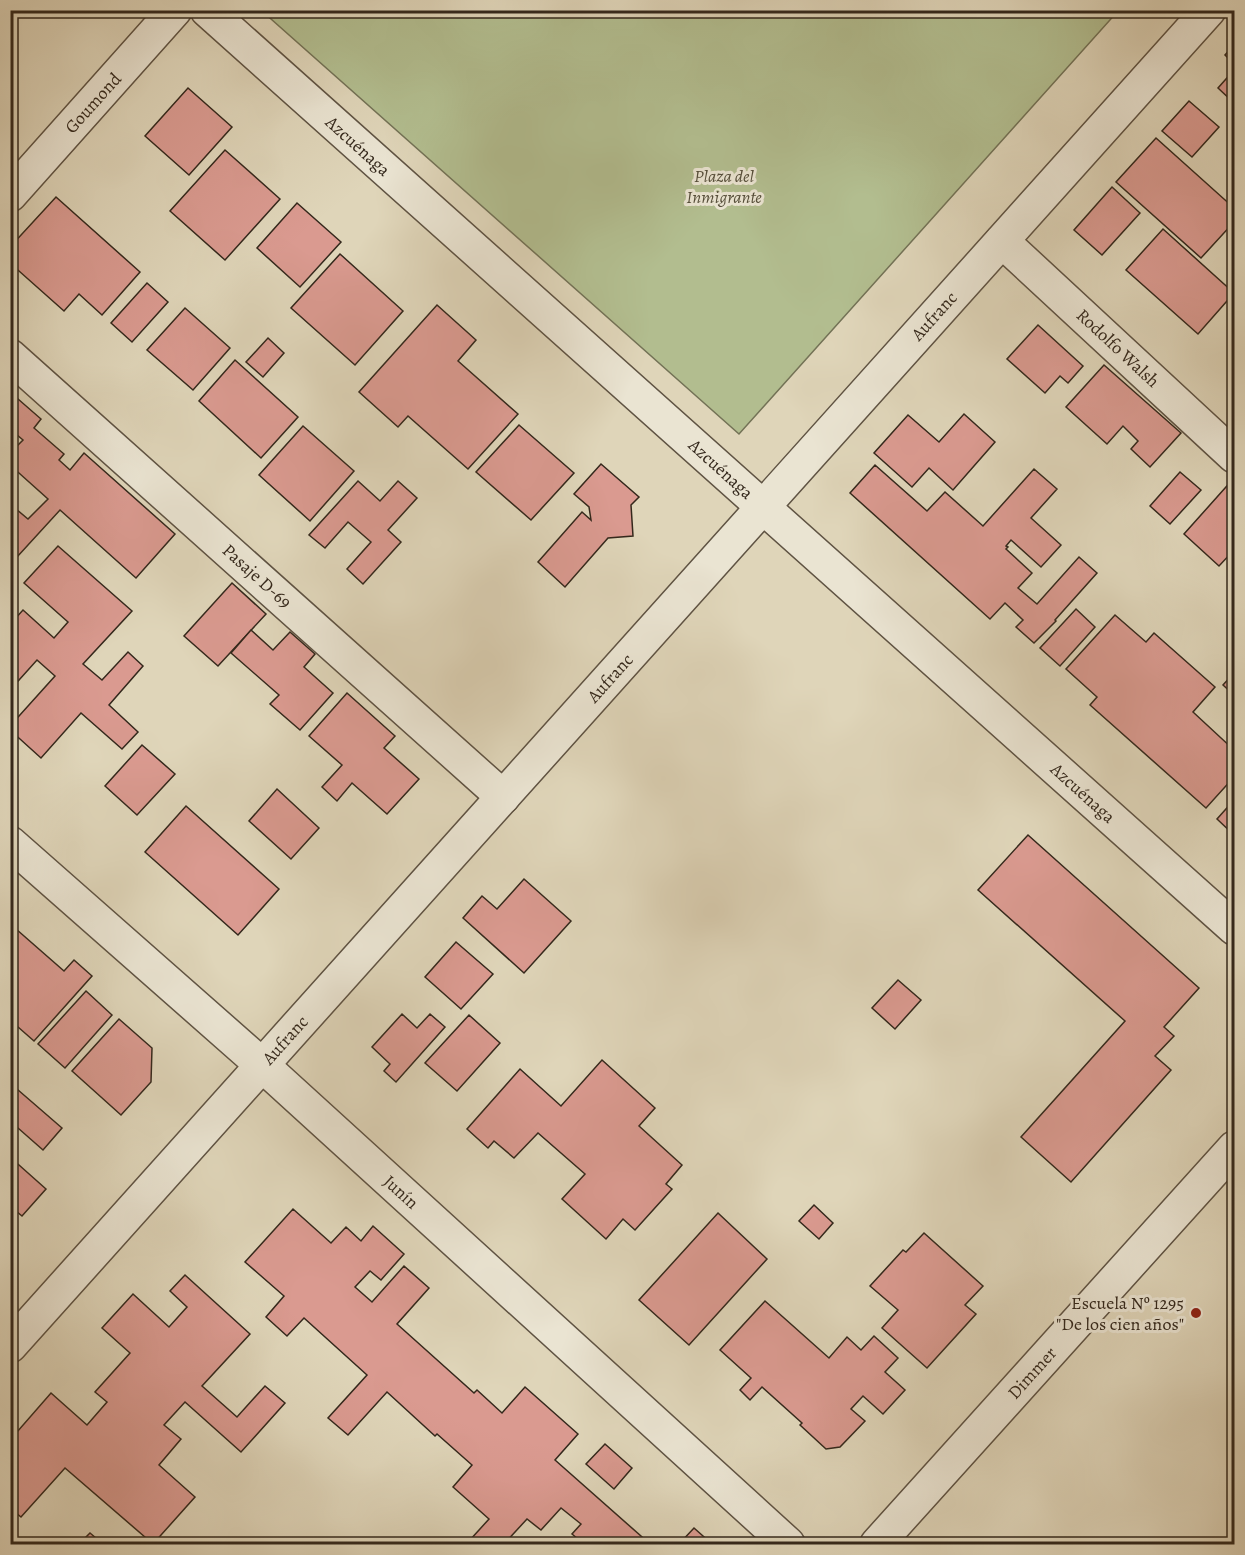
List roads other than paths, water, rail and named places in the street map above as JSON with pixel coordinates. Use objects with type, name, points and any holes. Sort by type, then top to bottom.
[{"type":"street","name":"Goumond","points":[[10,195],[175,10]]},
{"type":"street","name":"Azcuénaga","points":[[207,10],[1234,928]]},
{"type":"street","name":"Aufranc","points":[[10,1346],[1209,10]]},
{"type":"street","name":"Rodolfo Walsh","points":[[1002,241],[1234,456]]},
{"type":"street","name":"Pasaje D-69","points":[[10,356],[503,797]]},
{"type":"street","name":"Junín","points":[[10,843],[262,1065],[788,1545]]},
{"type":"street","name":"Dimmer","points":[[878,1545],[1234,1148]]},
{"type":"place","name":"Escuela Nº 1295 \"De los cien años\"","points":[[1196,1313]]},
{"type":"park label","name":"Plaza del Inmigrante","points":[[724,186]]}]
